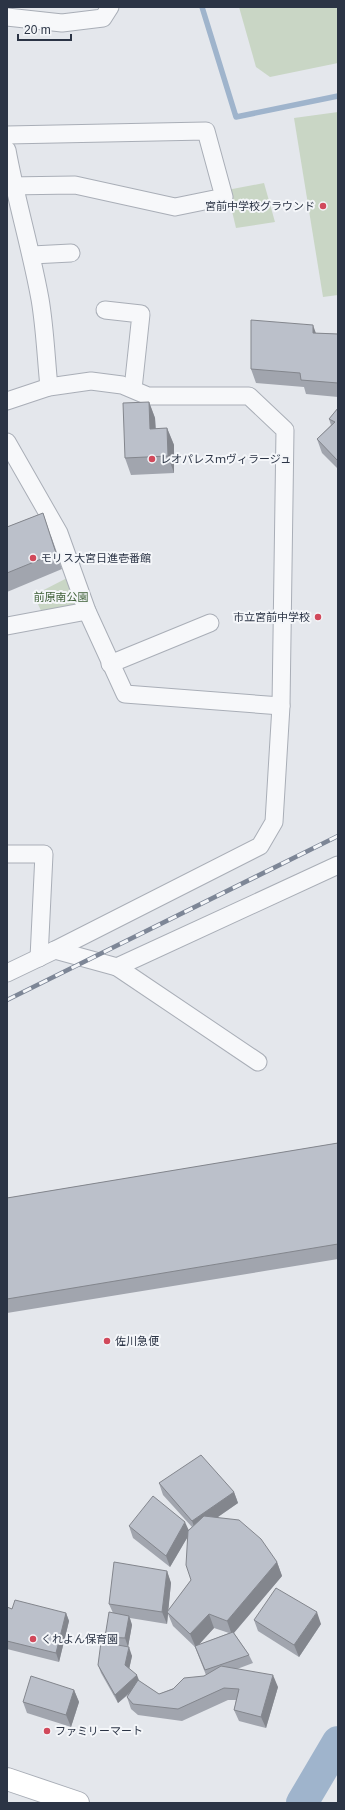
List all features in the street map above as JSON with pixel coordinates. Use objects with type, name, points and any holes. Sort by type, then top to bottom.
[{"type":"main road","points":[[7,1779],[78,1803]]},
{"type":"street","points":[[7,17],[62,23],[103,18],[110,7]]},
{"type":"street","points":[[7,135],[206,131],[224,197],[175,207],[75,185],[10,185]]},
{"type":"street","points":[[7,150],[10,185],[32,256],[40,301],[49,387]]},
{"type":"street","points":[[32,256],[72,253]]},
{"type":"street","points":[[104,310],[141,314],[132,389]]},
{"type":"street","points":[[7,401],[49,387],[91,381],[122,385],[148,396],[249,396],[285,430],[281,706],[274,822],[260,846],[56,950],[7,973]]},
{"type":"street","points":[[7,442],[59,533],[87,611],[125,694],[281,706]]},
{"type":"street","points":[[7,626],[87,611]]},
{"type":"street","points":[[110,664],[210,623]]},
{"type":"street","points":[[7,854],[44,854],[39,958]]},
{"type":"street","points":[[117,967],[338,865]]},
{"type":"street","points":[[56,950],[117,967],[258,1062]]},
{"type":"green space","points":[[239,7],[338,7],[338,63],[270,77],[256,67]]},
{"type":"green space","name":"宮前中学校グラウンド","points":[[338,112],[338,295],[323,297],[294,118]]},
{"type":"green space","points":[[264,183],[275,222],[236,228],[227,190]]},
{"type":"green space","name":"前原南公園","points":[[69,577],[79,607],[42,613],[34,595]]},
{"type":"building","points":[[251,320],[313,325],[313,333],[338,334],[338,383],[301,380],[300,373],[251,369]]},
{"type":"building","points":[[149,402],[150,429],[167,428],[168,456],[125,458],[123,403]]},
{"type":"building","points":[[338,408],[338,461],[317,439],[335,422],[329,419]]},
{"type":"building","points":[[43,513],[56,553],[7,573],[7,527]]},
{"type":"building","points":[[338,1143],[338,1244],[7,1299],[7,1198]]},
{"type":"building","points":[[201,1455],[234,1492],[192,1521],[159,1483]]},
{"type":"building","points":[[153,1496],[185,1522],[166,1556],[129,1526]]},
{"type":"building","points":[[204,1516],[239,1520],[261,1539],[277,1562],[227,1621],[209,1614],[190,1634],[167,1612],[191,1580],[186,1565],[188,1531]]},
{"type":"building","points":[[114,1562],[167,1571],[162,1612],[109,1604]]},
{"type":"building","points":[[276,1588],[317,1612],[294,1645],[254,1620]]},
{"type":"building","points":[[15,1600],[66,1613],[56,1653],[7,1641],[7,1607],[12,1609]]},
{"type":"building","points":[[109,1612],[129,1616],[125,1638],[105,1637]]},
{"type":"building","points":[[233,1632],[249,1655],[205,1670],[195,1646]]},
{"type":"building","points":[[101,1642],[129,1647],[125,1665],[137,1675],[115,1695],[98,1665]]},
{"type":"building","points":[[221,1666],[273,1675],[261,1717],[234,1710],[239,1689],[224,1688],[178,1709],[133,1704],[127,1697],[138,1680],[159,1694],[173,1689],[184,1678],[204,1676]]},
{"type":"building","points":[[31,1676],[74,1690],[66,1715],[23,1702]]},
{"type":"waterway","points":[[202,7],[236,117],[338,96]]},
{"type":"waterway","points":[[302,1803],[338,1742]]},
{"type":"railway","points":[[7,1000],[338,836]]},
{"type":"place","name":"宮前中学校グラウンド","points":[[323,206]]},
{"type":"place","name":"レオパレスｍヴィラージュ","points":[[152,459]]},
{"type":"place","name":"モリス大宮日進壱番館","points":[[33,558]]},
{"type":"place","name":"市立宮前中学校","points":[[318,617]]},
{"type":"place","name":"佐川急便","points":[[107,1341]]},
{"type":"place","name":"くれよん保育園","points":[[33,1639]]},
{"type":"place","name":"ファミリーマート","points":[[47,1731]]}]
